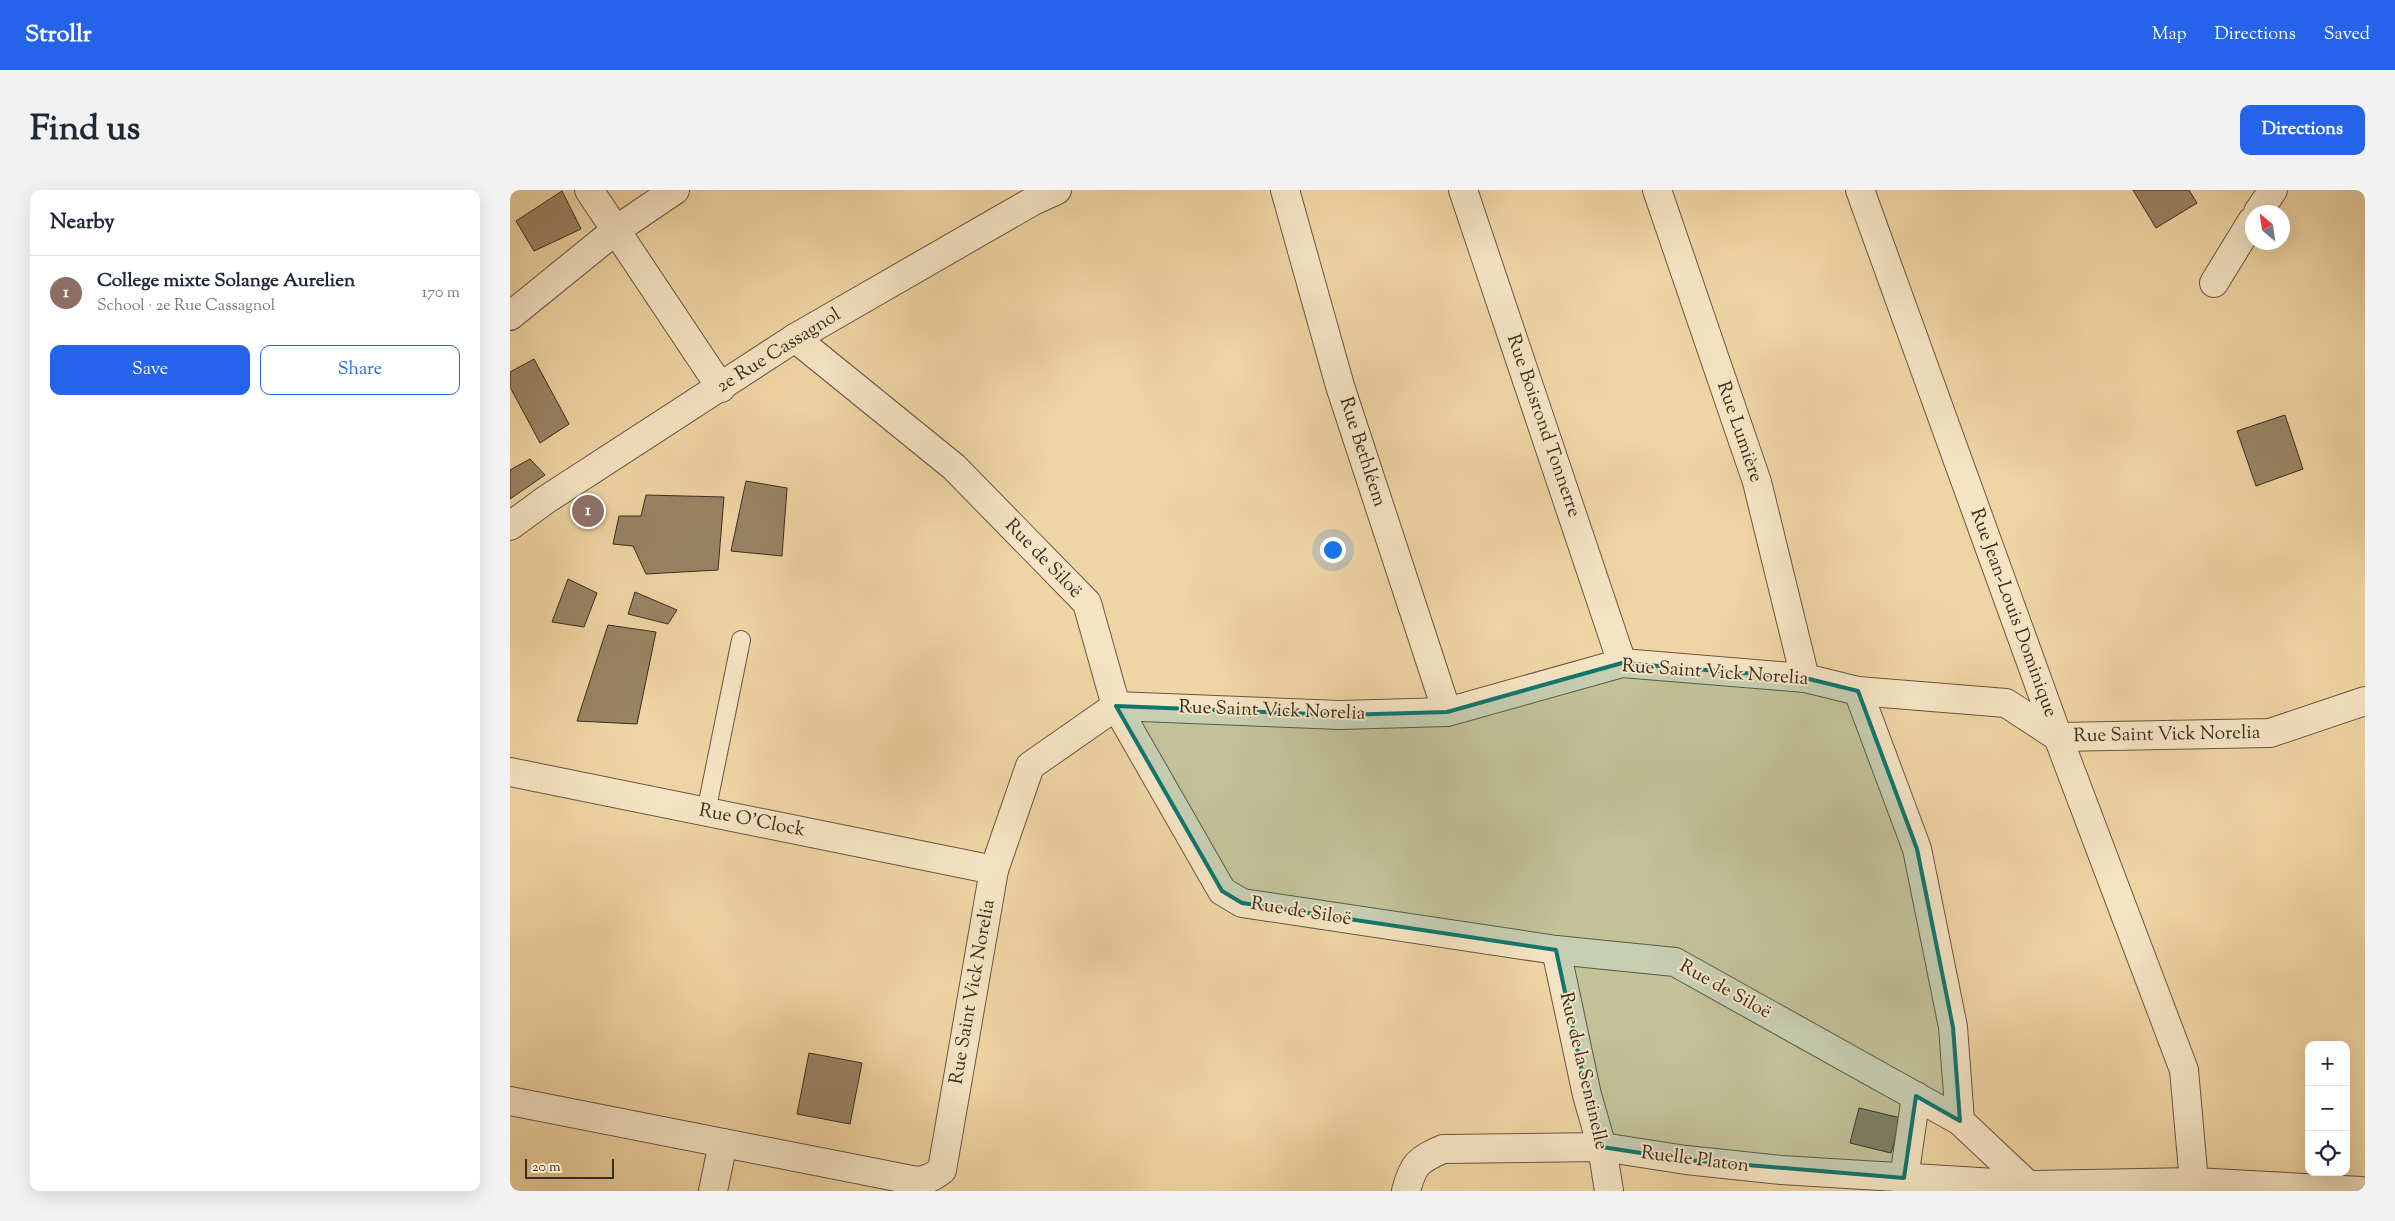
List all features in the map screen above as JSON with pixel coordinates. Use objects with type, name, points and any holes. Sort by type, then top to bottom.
[{"type":"street","points":[[589,190],[721,388]]},
{"type":"street","points":[[510,316],[616,230],[675,190]]},
{"type":"street","name":"2e Rue Cassagnol","points":[[510,526],[547,499],[721,388],[795,338],[1033,201],[1057,190]]},
{"type":"street","name":"Rue Bethléem","points":[[1285,190],[1340,386],[1447,712]]},
{"type":"street","name":"Rue Boisrond Tonnerre","points":[[1463,190],[1622,663]]},
{"type":"street","name":"Rue Lumière","points":[[1657,190],[1757,482],[1805,678]]},
{"type":"street","name":"Rue Jean-Louis Dominique","points":[[1860,190],[2058,737],[2184,1070],[2194,1182]]},
{"type":"street","points":[[2263,205],[2273,190]]},
{"type":"street","points":[[2214,284],[2245,233]]},
{"type":"street","name":"Rue de Siloë","points":[[795,338],[954,467],[1087,603],[1116,706],[1222,891],[1242,903],[1556,950],[1675,962],[1960,1121],[2028,1188]]},
{"type":"street","name":"Rue Saint Vick Norelia","points":[[510,1100],[917,1181],[926,1180],[942,1170],[994,870],[1030,766],[1116,706],[1340,715],[1447,712],[1622,663],[1805,678],[1858,691],[2006,703],[2058,737],[2270,733],[2365,701]]},
{"type":"street","points":[[1858,691],[1917,849],[1953,1027],[1960,1121]]},
{"type":"street","name":"Rue O'Clock","points":[[510,772],[994,870]]},
{"type":"street","name":"Rue de la Sentinelle","points":[[1556,950],[1587,1095],[1602,1147],[1609,1191]]},
{"type":"street","points":[[1904,1178],[1916,1096]]},
{"type":"street","points":[[713,1191],[722,1143]]},
{"type":"street","name":"Ruelle Platon","points":[[1406,1191],[1412,1169],[1424,1157],[1443,1149],[1602,1147],[1714,1163],[2028,1188],[2194,1182],[2360,1191]]},
{"type":"lane","points":[[706,812],[741,640]]},
{"type":"highlighted area","points":[[1622,663],[1805,678],[1858,691],[1917,849],[1953,1027],[1960,1121],[1916,1096],[1904,1178],[1686,1160],[1602,1147],[1587,1095],[1556,950],[1242,903],[1222,891],[1116,706],[1340,715],[1447,712]]},
{"type":"building","points":[[2133,190],[2189,190],[2197,203],[2156,228]]},
{"type":"building","points":[[562,191],[581,229],[534,251],[516,221]]},
{"type":"building","points":[[534,359],[569,424],[540,443],[510,387],[510,372]]},
{"type":"building","points":[[2285,415],[2303,469],[2256,486],[2237,431]]},
{"type":"building","points":[[530,459],[545,475],[510,499],[510,470]]},
{"type":"building","points":[[746,481],[787,488],[782,556],[731,551]]},
{"type":"building","points":[[646,495],[724,497],[718,570],[646,574],[633,546],[613,544],[619,516],[641,516]]},
{"type":"building","points":[[568,579],[597,593],[584,627],[552,622]]},
{"type":"building","points":[[635,592],[677,610],[668,624],[628,614]]},
{"type":"building","points":[[608,625],[656,632],[637,724],[577,721]]},
{"type":"building","points":[[809,1053],[862,1063],[850,1124],[797,1114]]},
{"type":"building","points":[[1859,1108],[1901,1118],[1891,1153],[1850,1143]]},
{"type":"place","name":"College mixte Solange Aurelien","points":[[588,511]]}]
